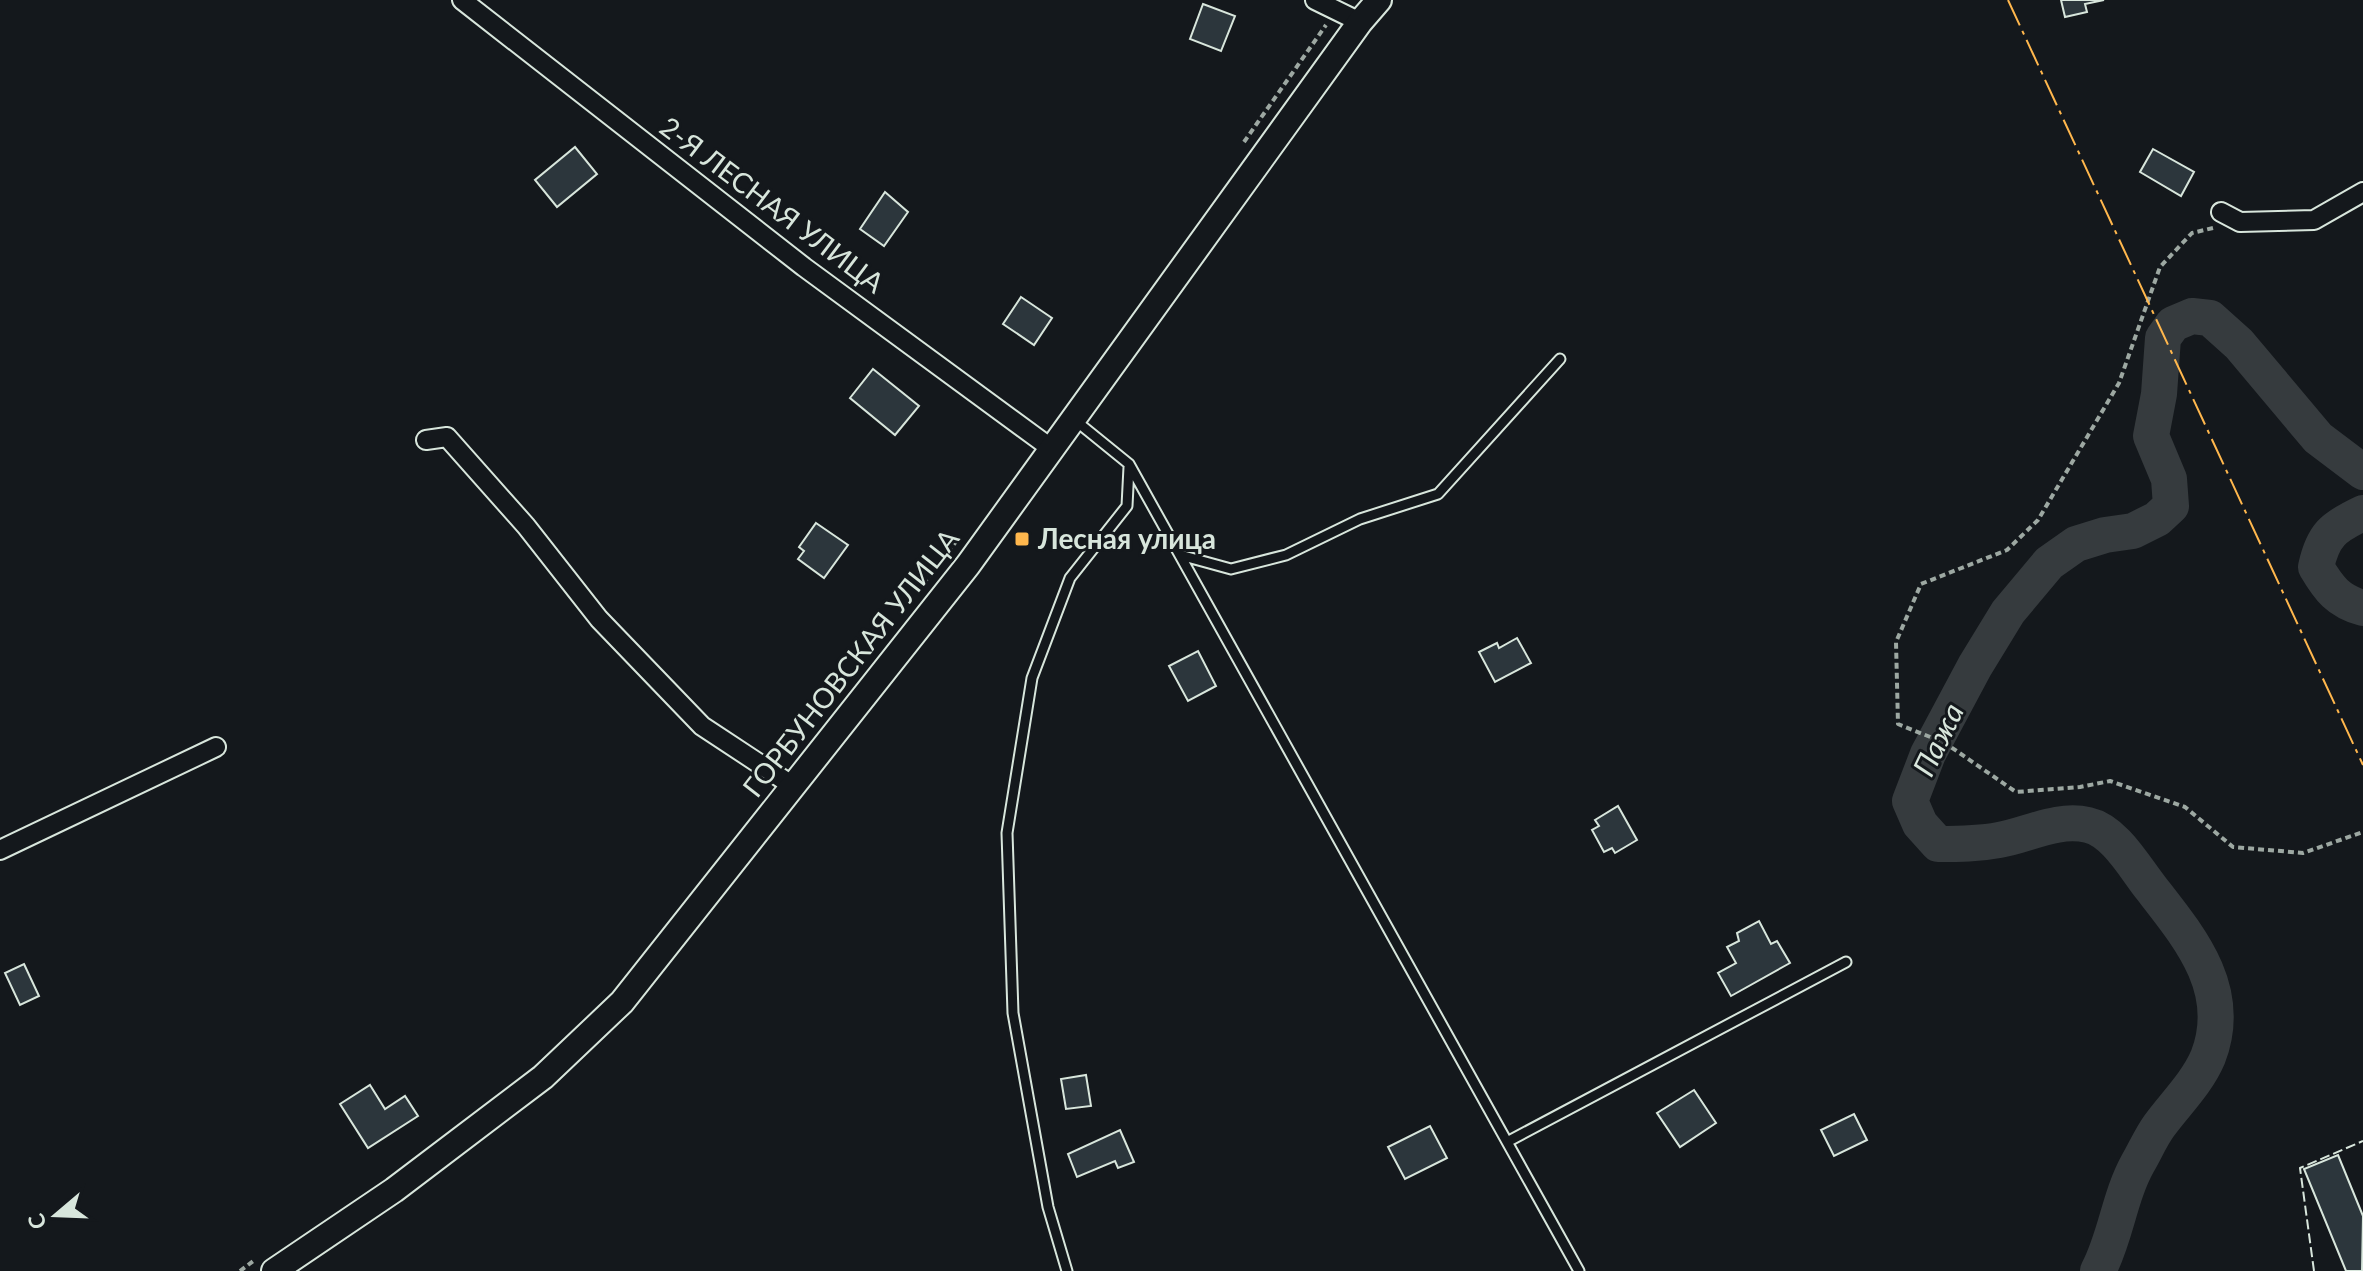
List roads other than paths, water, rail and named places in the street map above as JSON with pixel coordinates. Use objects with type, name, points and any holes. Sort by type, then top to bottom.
[{"type":"main road","name":"ГОРБУНОВСКАЯ УЛИЦА","points":[[270,1262],[394,1190],[543,1077],[622,1002],[968,565],[1360,22],[1379,0]]},
{"type":"street","name":"2-Я ЛЕСНАЯ УЛИЦА","points":[[462,0],[804,267],[1052,449]]},
{"type":"street","points":[[1315,0],[1360,22]]},
{"type":"street","points":[[2221,212],[2240,222],[2314,220],[2363,192]]},
{"type":"street","points":[[426,440],[447,437],[526,526],[599,619],[702,726],[793,786]]},
{"type":"street","points":[[0,850],[216,747]]},
{"type":"lane","points":[[1180,555],[1231,569],[1286,555],[1360,519],[1438,494],[1560,359]]},
{"type":"lane","points":[[1074,419],[1129,464],[1579,1271]]},
{"type":"lane","points":[[1067,1271],[1048,1207],[1013,1013],[1007,833],[1032,678],[1070,578],[1127,506],[1129,464]]},
{"type":"lane","points":[[1507,1142],[1846,962]]},
{"type":"waterway","name":"Пажа","points":[[2098,1271],[2138,1163],[2156,1130],[2192,1084],[2208,1057],[2215,1033],[2216,1009],[2204,966],[2180,926],[2131,861],[2116,842],[2098,829],[2076,823],[2065,824],[1991,841],[1938,844],[1920,824],[1910,801],[1928,754],[1975,666],[2008,612],[2049,563],[2076,544],[2133,531],[2157,519],[2171,506],[2169,479],[2151,436],[2159,394],[2163,338],[2173,324],[2192,316],[2210,318],[2239,344],[2318,438],[2363,472]]},
{"type":"waterway","name":"Пажа","points":[[2363,513],[2331,533],[2322,547],[2316,567],[2335,593],[2363,608]]},
{"type":"place","name":"Лесная улица","points":[[1022,539]]}]
